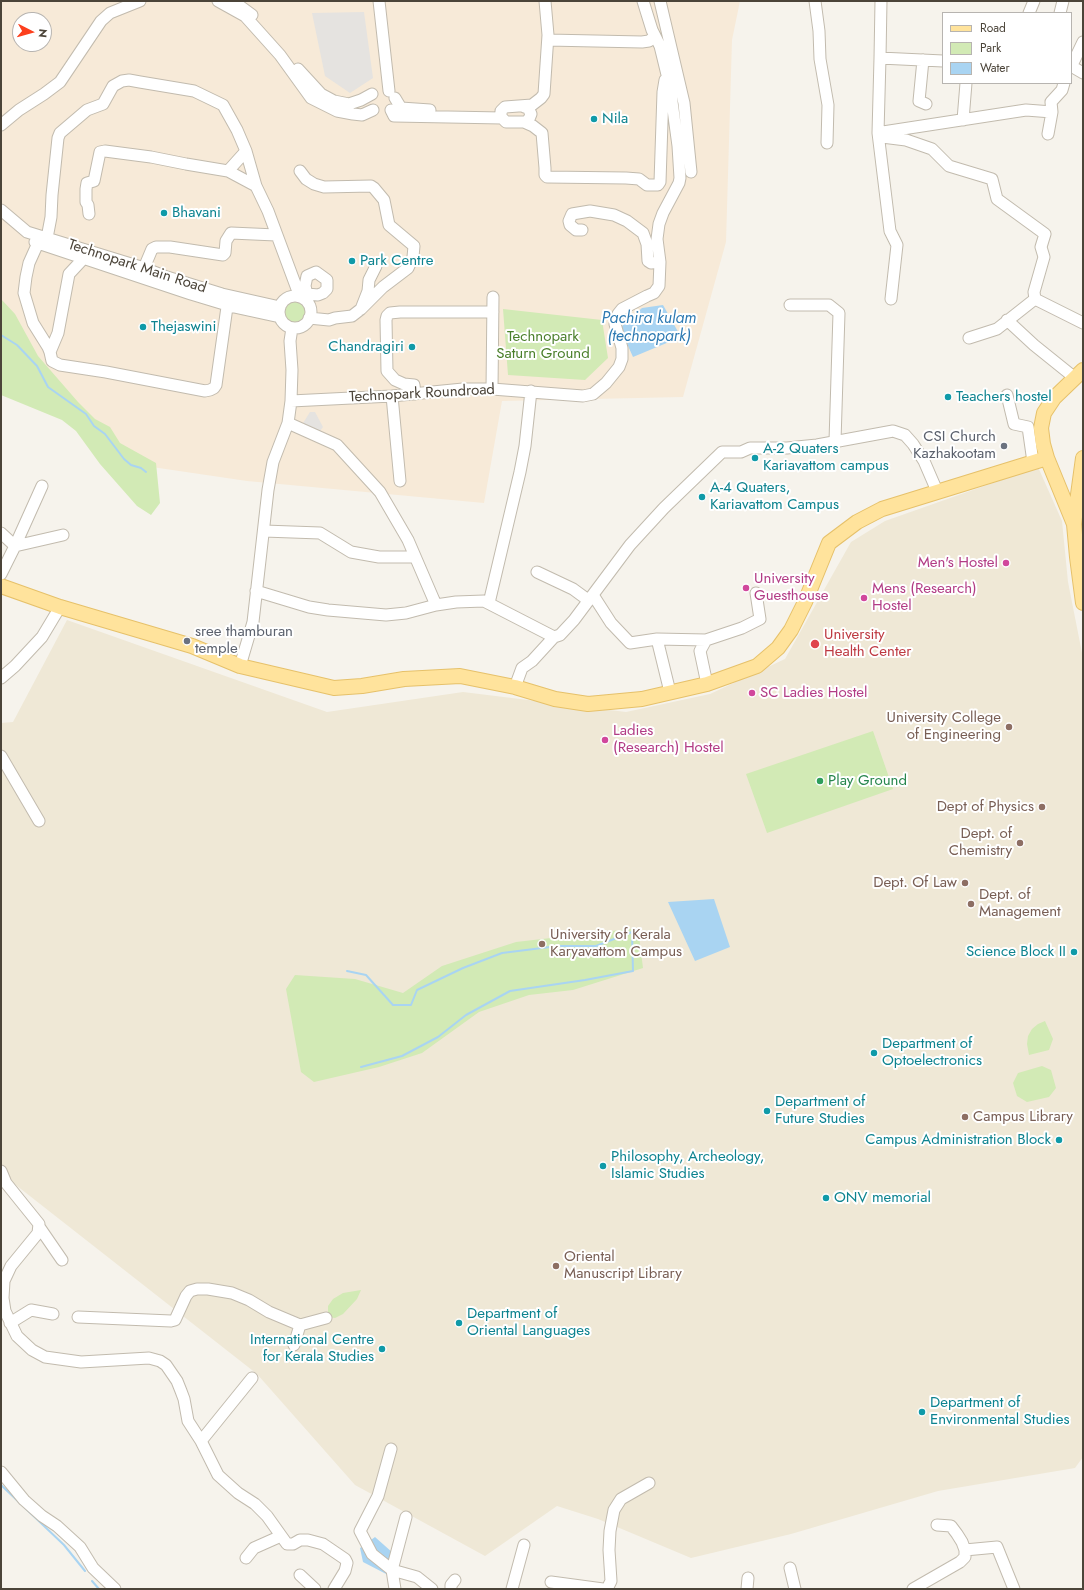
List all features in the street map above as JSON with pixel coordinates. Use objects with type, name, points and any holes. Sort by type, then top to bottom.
[{"type":"main road","points":[[1079,374],[1054,398],[1044,413],[1041,428],[1047,458],[1074,524],[1080,556],[1083,603]]},
{"type":"main road","points":[[1,586],[60,607],[192,646],[240,666],[334,688],[362,686],[404,679],[460,676],[515,687],[555,699],[588,704],[642,699],[707,684],[757,666],[778,648],[791,630],[805,602],[829,543],[856,522],[882,509],[1047,458]]},
{"type":"main road","points":[[1074,524],[1083,458]]},
{"type":"street","points":[[1,119],[57,80],[72,61],[98,17],[126,1]]},
{"type":"street","points":[[1,125],[19,110],[60,82],[101,21],[110,13],[140,1]]},
{"type":"street","points":[[218,1],[245,16],[280,55],[311,98],[337,111],[352,114],[362,115],[373,110]]},
{"type":"street","points":[[234,1],[245,9],[267,30],[305,78],[321,94],[334,101],[349,104],[384,93]]},
{"type":"street","points":[[370,1],[374,1],[384,93],[394,105],[391,110],[384,114],[373,110],[370,104],[384,93]]},
{"type":"street","points":[[379,1],[384,93],[401,108],[501,116],[506,122],[524,122],[533,126],[542,133],[544,168],[547,177],[639,179],[647,185],[658,185],[660,182],[663,92],[666,76]]},
{"type":"street","points":[[501,116],[502,110],[507,106],[524,107],[538,102],[544,94],[548,40],[545,1]]},
{"type":"street","name":"Technopark Roundroad","points":[[291,401],[392,396],[446,390],[492,389],[583,396],[593,394],[606,383],[619,367],[623,353],[615,324],[618,314],[622,309],[654,293],[659,286],[660,262],[657,239],[663,212],[680,178],[672,100],[660,46],[643,1]]},
{"type":"street","points":[[660,1],[684,103],[691,172]]},
{"type":"street","points":[[815,1],[820,59],[828,105],[827,143]]},
{"type":"street","points":[[881,1],[878,133],[890,231],[897,245],[891,299]]},
{"type":"street","points":[[1029,12],[1034,1]]},
{"type":"street","points":[[1060,12],[1064,1]]},
{"type":"street","points":[[548,40],[642,42],[648,41],[655,36]]},
{"type":"street","points":[[1072,64],[1083,42]]},
{"type":"street","points":[[880,58],[942,60]]},
{"type":"street","points":[[923,60],[919,101],[926,104]]},
{"type":"street","points":[[1072,67],[1083,73]]},
{"type":"street","points":[[234,307],[228,307],[216,385],[210,390],[205,391],[60,365],[52,361],[48,347],[33,323],[24,293],[29,263],[42,241],[51,217],[52,194],[58,138],[60,133],[87,110],[103,104],[112,86],[122,81],[129,80],[194,91],[223,105],[246,151],[256,186],[268,211],[276,235],[303,296],[310,308],[309,318],[304,325],[292,328],[290,341],[292,370],[291,401],[288,423],[273,462],[268,490],[253,622],[240,666]]},
{"type":"street","points":[[963,120],[966,84]]},
{"type":"street","points":[[1048,134],[1052,112],[1051,102],[1062,90],[1064,84]]},
{"type":"street","points":[[524,107],[529,110],[531,114],[529,119],[524,122]]},
{"type":"street","points":[[391,110],[394,116],[501,116]]},
{"type":"street","points":[[878,133],[1026,110],[1052,112]]},
{"type":"street","points":[[878,133],[882,137],[906,140],[932,149],[949,166],[992,179],[997,199],[1045,234],[1041,247],[1044,257],[1034,292],[1035,299]]},
{"type":"street","points":[[89,214],[88,205],[86,202],[87,183],[94,181],[100,152],[105,150],[228,170],[256,186]]},
{"type":"street","points":[[228,170],[246,151]]},
{"type":"street","points":[[300,171],[306,179],[314,184],[324,187],[371,186],[384,200],[389,225],[414,246],[413,257],[408,268],[383,287],[352,316],[329,320],[309,318]]},
{"type":"street","name":"Technopark Main Road","points":[[1,210],[27,232],[42,241],[83,258],[234,307],[280,312]]},
{"type":"street","points":[[582,230],[576,230],[570,225],[569,221],[572,214],[590,211],[614,215],[627,221],[643,233],[647,244],[648,260],[651,263],[660,262]]},
{"type":"street","name":"Technopark Main Road","points":[[1,218],[10,227],[27,239],[110,267]]},
{"type":"street","points":[[144,268],[152,249],[156,247],[170,247],[222,254],[225,253],[226,241],[231,233],[276,235]]},
{"type":"street","name":"Technopark Main Road","points":[[27,239],[42,241],[144,268],[167,277],[280,312]]},
{"type":"street","points":[[50,352],[58,333],[69,274],[83,258]]},
{"type":"street","points":[[361,309],[368,291],[369,280],[376,266]]},
{"type":"street","points":[[280,312],[285,299],[292,296],[303,296]]},
{"type":"street","points":[[492,389],[493,297]]},
{"type":"street","points":[[969,338],[997,329],[1035,299]]},
{"type":"street","points":[[1035,299],[1083,323]]},
{"type":"street","points":[[790,305],[829,305],[838,313],[835,440]]},
{"type":"street","name":"Technopark Main Road","points":[[280,312],[285,325],[292,328]]},
{"type":"street","points":[[415,394],[414,386],[395,380],[388,371],[386,320],[390,312],[493,312]]},
{"type":"street","points":[[1007,320],[1034,345],[1079,374]]},
{"type":"street","points":[[490,603],[520,472],[525,446],[531,391]]},
{"type":"street","points":[[1007,394],[1014,424],[1028,427],[1033,462]]},
{"type":"street","points":[[392,396],[400,481]]},
{"type":"street","points":[[288,423],[337,446],[380,492],[408,540],[436,605]]},
{"type":"street","points":[[515,687],[522,668],[532,661],[554,637],[560,635],[591,598],[630,545],[664,508],[722,452],[741,452],[750,448],[787,448],[817,445],[835,440],[893,431],[900,432],[913,444],[920,455],[937,491]]},
{"type":"street","points":[[1,574],[6,541],[42,486]]},
{"type":"street","points":[[264,531],[320,533],[351,552],[378,557],[415,557]]},
{"type":"street","points":[[6,541],[63,535]]},
{"type":"street","points":[[536,572],[591,598],[611,623],[630,643],[657,639],[706,640],[742,628],[760,619],[756,593]]},
{"type":"street","points":[[256,591],[309,607],[386,615],[399,614],[436,605],[484,601],[554,637]]},
{"type":"street","points":[[1,678],[16,666],[42,637],[60,607]]},
{"type":"street","points":[[657,639],[670,692]]},
{"type":"street","points":[[706,640],[700,651],[707,684]]},
{"type":"street","points":[[1,756],[39,821]]},
{"type":"street","points":[[1,1170],[6,1183],[38,1220],[40,1228],[62,1260]]},
{"type":"street","points":[[40,1228],[38,1233],[11,1266],[4,1281],[4,1311],[17,1336],[24,1344],[45,1357],[81,1362],[139,1358],[154,1359],[166,1365],[177,1381],[184,1399],[188,1421],[201,1441],[218,1475],[238,1493],[255,1504],[267,1516],[287,1544],[290,1545],[304,1539],[323,1544],[345,1559],[347,1563],[334,1589]]},
{"type":"street","points":[[78,1317],[175,1320],[186,1296],[190,1291],[197,1289],[208,1289],[232,1293],[249,1300],[269,1312],[300,1325],[326,1318]]},
{"type":"street","points":[[10,1324],[31,1310],[53,1314]]},
{"type":"street","points":[[294,1344],[300,1325]]},
{"type":"street","points":[[201,1441],[252,1378]]},
{"type":"street","points":[[391,1449],[378,1496],[360,1531],[372,1554],[392,1570],[417,1577],[432,1589]]},
{"type":"street","points":[[1,1472],[24,1500],[42,1516],[57,1526],[80,1547],[93,1568],[115,1589]]},
{"type":"street","points":[[607,1589],[611,1581],[609,1550],[610,1532],[614,1510],[621,1499],[648,1484]]},
{"type":"street","points":[[394,1589],[392,1570],[406,1517]]},
{"type":"street","points":[[913,1589],[960,1562],[965,1557],[965,1550],[958,1534],[951,1526],[937,1525]]},
{"type":"street","points":[[246,1558],[254,1548],[281,1536]]},
{"type":"street","points":[[512,1589],[524,1545]]},
{"type":"street","points":[[965,1550],[997,1547],[1014,1589]]},
{"type":"street","points":[[790,1568],[795,1589]]},
{"type":"street","points":[[300,1574],[315,1589]]},
{"type":"street","points":[[551,1582],[603,1589]]},
{"type":"shaded area","points":[[1,1],[740,1],[732,40],[726,242],[683,397],[502,401],[484,503],[247,481],[118,462],[1,325]]},
{"type":"shaded area","points":[[364,12],[373,78],[350,93],[325,76],[312,13]]},
{"type":"shaded area","points":[[310,412],[315,412],[323,427],[319,432],[300,428]]},
{"type":"shaded area","name":"University of Kerala Karyavattom Campus","points":[[1038,467],[1062,521],[1068,582],[1083,658],[1083,1457],[1075,1468],[938,1491],[791,1534],[691,1558],[598,1519],[557,1506],[485,1556],[355,1485],[257,1374],[12,1182],[1,1166],[1,723],[13,722],[67,620],[327,712],[463,692],[626,712],[710,694],[785,659],[851,542],[885,521]]},
{"type":"green space","points":[[1,299],[15,314],[38,356],[78,402],[95,419],[110,427],[120,443],[156,463],[160,503],[151,515],[137,506],[100,464],[76,431],[62,420],[1,395]]},
{"type":"green space","points":[[294,299],[303,303],[307,312],[303,321],[294,325],[285,321],[281,312],[285,303]]},
{"type":"green space","name":"Technopark Saturn Ground","points":[[503,309],[602,320],[608,358],[585,380],[508,375]]},
{"type":"green space","name":"Play Ground","points":[[873,731],[893,789],[767,833],[746,774]]},
{"type":"green space","points":[[638,928],[643,968],[573,990],[529,995],[479,1012],[422,1053],[379,1067],[314,1082],[301,1072],[286,989],[295,975],[355,979],[403,993],[442,966],[516,942]]},
{"type":"green space","points":[[1045,1021],[1053,1039],[1049,1050],[1029,1055],[1027,1044],[1028,1036],[1032,1029]]},
{"type":"green space","points":[[1042,1066],[1051,1070],[1056,1088],[1049,1097],[1027,1102],[1017,1096],[1013,1083],[1018,1073]]},
{"type":"green space","points":[[361,1290],[357,1299],[343,1314],[335,1318],[328,1317],[328,1306],[333,1299],[343,1293]]},
{"type":"water","name":"Pachira kulam (technopark)","points":[[663,305],[681,337],[633,357],[620,328],[642,308]]},
{"type":"water","points":[[714,899],[730,947],[695,961],[668,902]]},
{"type":"water","points":[[375,1537],[393,1553],[390,1576],[363,1562],[360,1548]]},
{"type":"waterway","points":[[1,335],[17,345],[37,366],[48,387],[86,414],[94,426],[105,434],[124,459],[131,465],[141,468],[146,472]]},
{"type":"waterway","points":[[347,971],[366,975],[393,1005],[411,1005],[417,990],[463,968],[502,953],[558,946],[596,946],[632,932],[633,971],[510,991],[466,1015],[438,1037],[402,1056],[361,1067]]},
{"type":"waterway","points":[[1,1485],[64,1545],[85,1571]]},
{"type":"waterway","points":[[92,1581],[99,1589]]},
{"type":"place","name":"Nila","points":[[594,119]]},
{"type":"place","name":"Bhavani","points":[[164,213]]},
{"type":"place","name":"Park Centre","points":[[352,261]]},
{"type":"place","name":"Thejaswini","points":[[143,327]]},
{"type":"place","name":"Chandragiri","points":[[412,347]]},
{"type":"place","name":"Teachers hostel","points":[[948,397]]},
{"type":"place","name":"CSI Church Kazhakootam","points":[[1004,446]]},
{"type":"place","name":"A-2 Quaters Kariavattom campus","points":[[755,458]]},
{"type":"place","name":"A-4 Quaters, Kariavattom Campus","points":[[702,497]]},
{"type":"place","name":"Men's Hostel","points":[[1006,563]]},
{"type":"place","name":"University Guesthouse","points":[[746,588]]},
{"type":"place","name":"Mens (Research) Hostel","points":[[864,598]]},
{"type":"place","name":"sree thamburan temple","points":[[187,641]]},
{"type":"place","name":"University Health Center","points":[[815,644]]},
{"type":"place","name":"SC Ladies Hostel","points":[[752,693]]},
{"type":"place","name":"University College of Engineering","points":[[1009,727]]},
{"type":"place","name":"Ladies (Research) Hostel","points":[[605,740]]},
{"type":"place","name":"Play Ground","points":[[820,781]]},
{"type":"place","name":"Dept of Physics","points":[[1042,807]]},
{"type":"place","name":"Dept. of Chemistry","points":[[1020,843]]},
{"type":"place","name":"Dept. Of Law","points":[[965,883]]},
{"type":"place","name":"Dept. of Management","points":[[971,904]]},
{"type":"place","name":"University of Kerala Karyavattom Campus","points":[[542,944]]},
{"type":"place","name":"Science Block II","points":[[1074,952]]},
{"type":"place","name":"Department of Optoelectronics","points":[[874,1053]]},
{"type":"place","name":"Department of Future Studies","points":[[767,1111]]},
{"type":"place","name":"Campus Library","points":[[965,1117]]},
{"type":"place","name":"Campus Administration Block","points":[[1059,1140]]},
{"type":"place","name":"Philosophy, Archeology, Islamic Studies","points":[[603,1166]]},
{"type":"place","name":"ONV memorial","points":[[826,1198]]},
{"type":"place","name":"Oriental Manuscript Library","points":[[556,1266]]},
{"type":"place","name":"Department of Oriental Languages","points":[[459,1323]]},
{"type":"place","name":"International Centre for Kerala Studies","points":[[382,1349]]},
{"type":"place","name":"Department of Environmental Studies","points":[[922,1412]]}]
